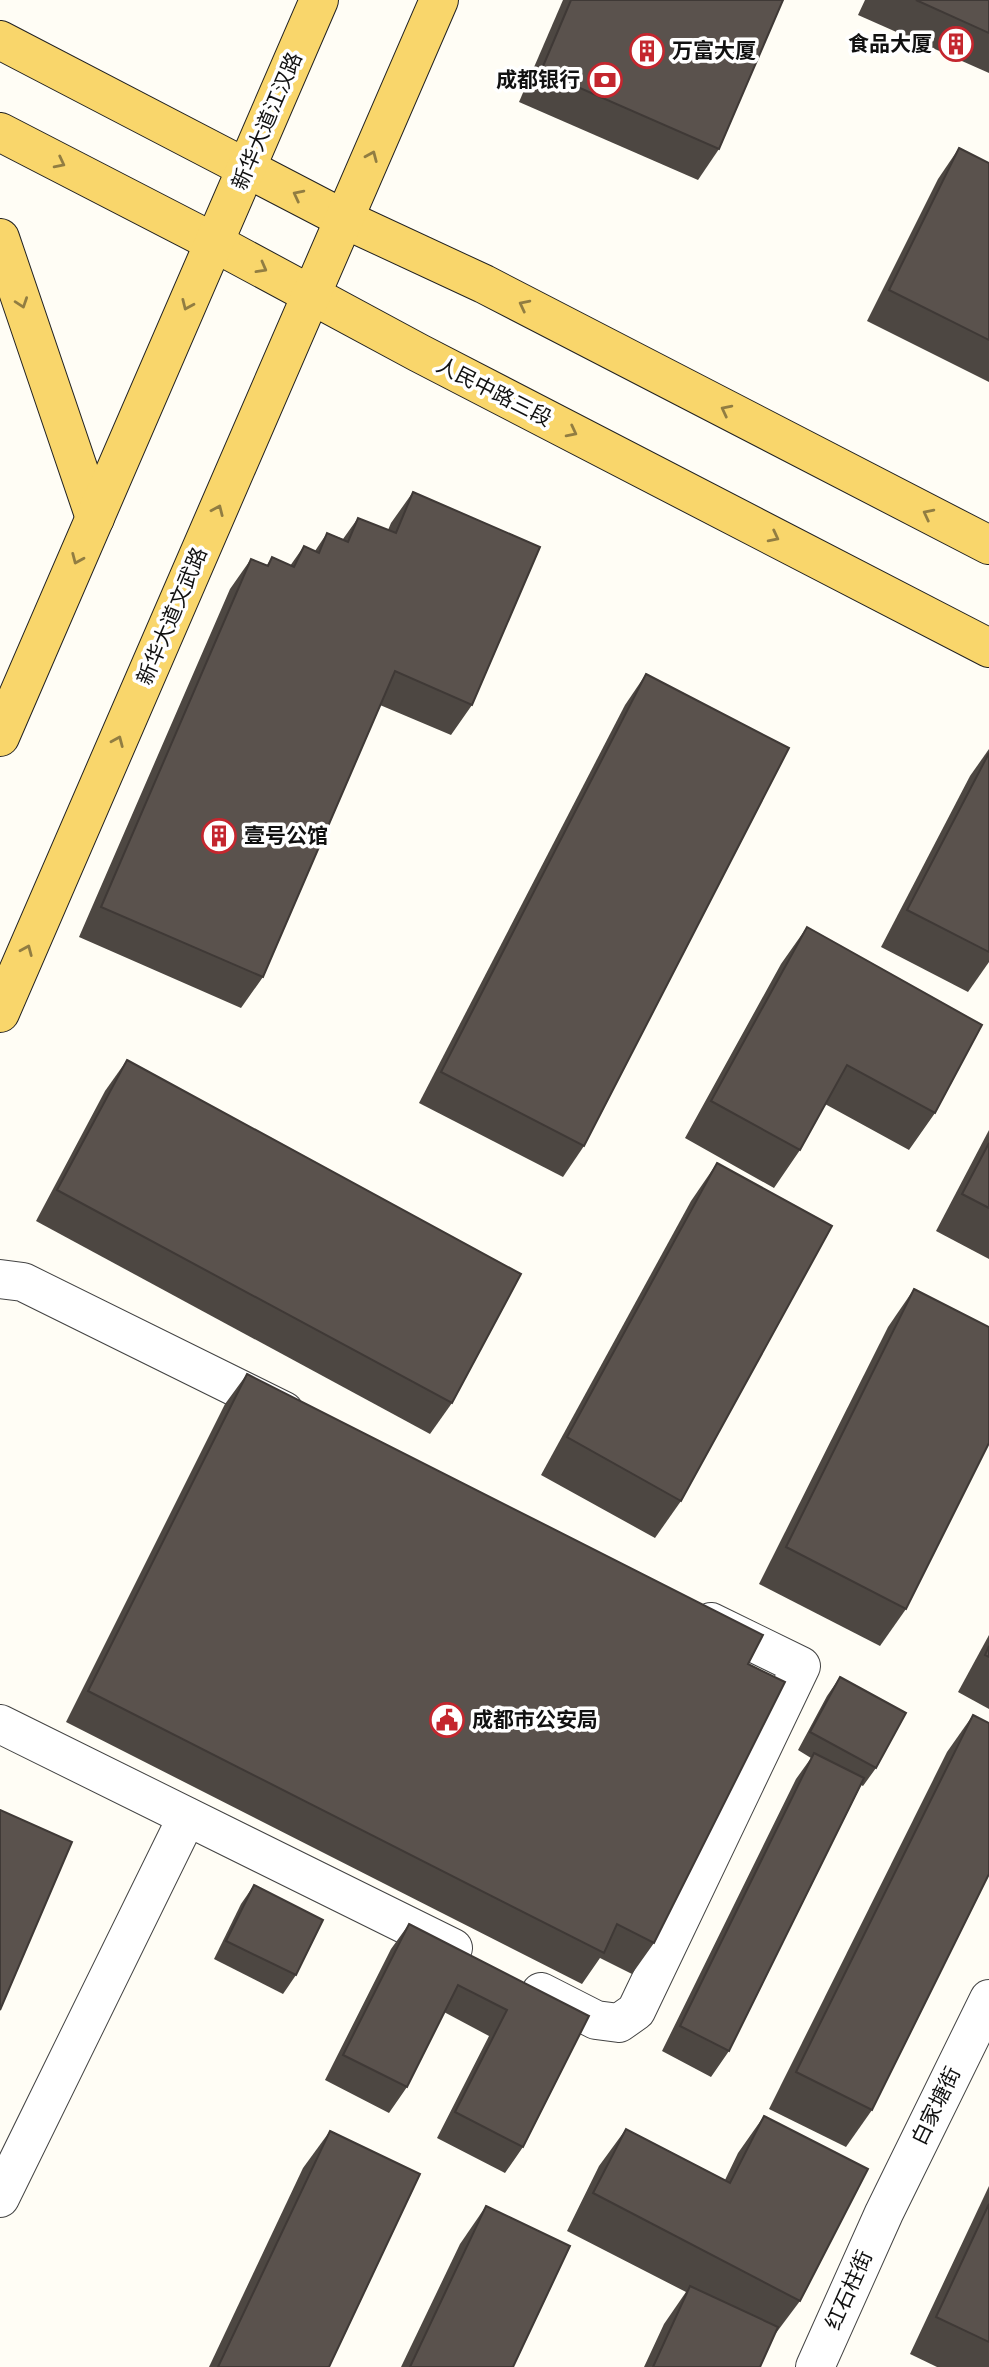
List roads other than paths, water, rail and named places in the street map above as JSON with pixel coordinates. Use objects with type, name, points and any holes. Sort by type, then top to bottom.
[{"type":"main road","name":"新华大道江汉路","points":[[215,243],[319,0]]},
{"type":"main road","points":[[344,219],[439,0]]},
{"type":"main road","points":[[0,40],[344,219],[484,285],[989,545]]},
{"type":"main road","name":"人民中路三段","points":[[0,132],[989,648]]},
{"type":"main road","name":"新华大道文武路","points":[[0,1013],[344,219]]},
{"type":"main road","points":[[0,238],[95,518]]},
{"type":"main road","points":[[0,737],[215,243]]},
{"type":"street","points":[[0,1279],[23,1282],[312,1425]]},
{"type":"street","points":[[0,1724],[596,2020],[620,2023],[636,2011],[801,1667],[675,1605]]},
{"type":"street","points":[[0,2198],[187,1816]]},
{"type":"street","name":"白家塘街","points":[[884,2213],[989,1999]]},
{"type":"street","name":"红石柱街","points":[[815,2367],[884,2213]]},
{"type":"place","name":"食品大厦","points":[[956,44]]},
{"type":"place","name":"万富大厦","points":[[647,51]]},
{"type":"place","name":"成都银行","points":[[605,80]]},
{"type":"place","name":"壹号公馆","points":[[219,836]]},
{"type":"place","name":"成都市公安局","points":[[447,1720]]}]
